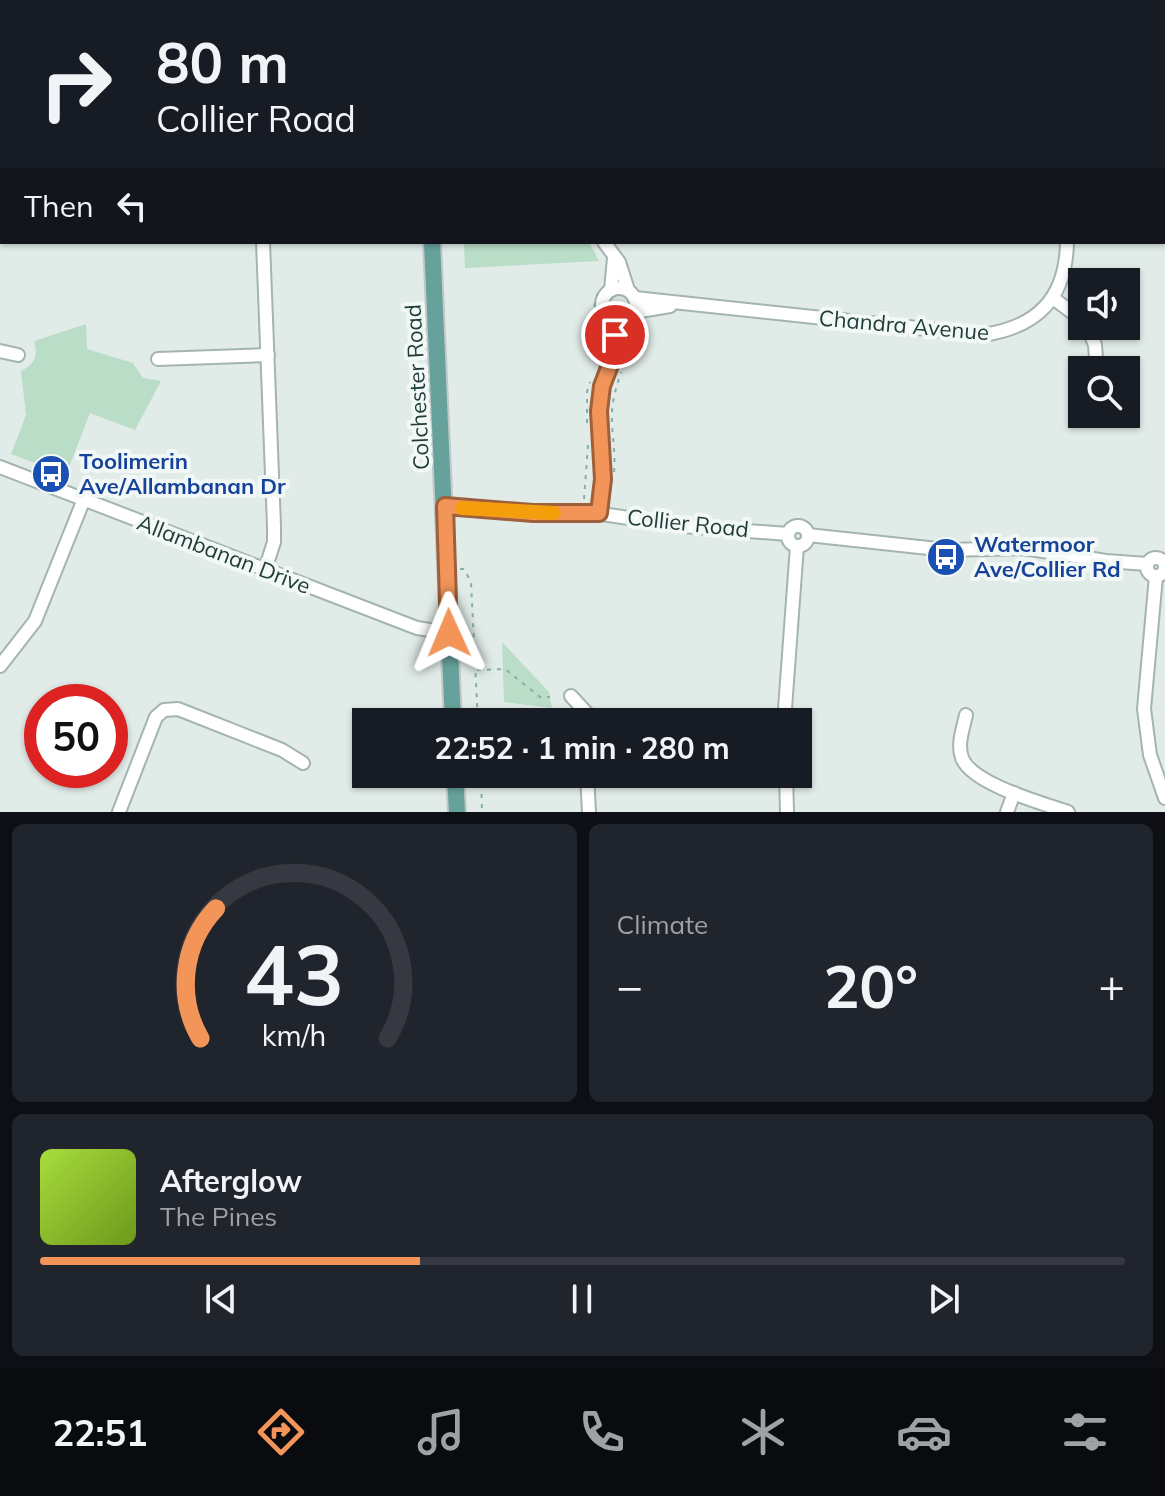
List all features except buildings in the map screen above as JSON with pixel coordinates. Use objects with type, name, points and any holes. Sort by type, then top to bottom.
[{"type":"main road","name":"Colchester Road","points":[[432,244],[452,708]]},
{"type":"main road","points":[[456,788],[457,812]]},
{"type":"street","points":[[263,244],[274,526],[274,542],[265,570]]},
{"type":"street","points":[[599,513],[603,479],[599,411],[602,386],[617,365],[632,305],[624,272],[605,244]]},
{"type":"street","points":[[1067,244],[1065,273],[1053,298],[1068,309]]},
{"type":"street","points":[[614,258],[602,304],[615,335],[617,365]]},
{"type":"street","points":[[606,289],[632,305]]},
{"type":"street","name":"Chandra Avenue","points":[[632,305],[685,303],[983,335],[1018,327],[1053,298]]},
{"type":"street","points":[[609,319],[619,322],[632,305]]},
{"type":"street","points":[[0,351],[18,355]]},
{"type":"street","points":[[158,359],[268,355]]},
{"type":"street","name":"Allambanan Drive","points":[[0,467],[417,628],[449,633]]},
{"type":"street","points":[[0,666],[35,621],[84,499]]},
{"type":"street","name":"Collier Road","points":[[445,506],[533,513],[599,513],[682,526],[788,534]]},
{"type":"street","points":[[797,546],[789,540],[788,534],[794,527],[799,526],[808,535]]},
{"type":"street","points":[[797,546],[804,544],[808,535]]},
{"type":"street","points":[[808,535],[947,550],[1024,548],[1147,564],[1157,558],[1165,565],[1164,572],[1156,576]]},
{"type":"street","points":[[785,708],[797,546]]},
{"type":"street","points":[[1147,564],[1148,572],[1156,576]]},
{"type":"street","points":[[1156,576],[1144,709],[1150,755],[1162,777],[1165,798]]},
{"type":"street","points":[[571,696],[582,708]]},
{"type":"street","points":[[119,812],[156,717],[164,710],[178,709],[282,750],[303,763]]},
{"type":"street","points":[[966,715],[960,747],[966,766],[975,774],[1014,793],[1068,812]]},
{"type":"street","points":[[588,788],[589,812]]},
{"type":"street","points":[[786,788],[787,812]]},
{"type":"street","points":[[1007,812],[1014,793]]},
{"type":"path","points":[[596,368],[607,334],[594,307],[606,289]]},
{"type":"path","points":[[614,479],[616,456],[612,414],[617,365]]},
{"type":"path","points":[[587,430],[587,392],[591,380]]},
{"type":"path","points":[[584,500],[588,442]]},
{"type":"path","points":[[464,569],[471,582],[477,708]]},
{"type":"path","points":[[476,670],[505,669],[540,697],[550,697]]},
{"type":"path","points":[[481,788],[482,812]]},
{"type":"green space","points":[[464,244],[590,244],[599,261],[465,268]]},
{"type":"green space","points":[[86,324],[87,349],[133,363],[143,378],[161,381],[135,430],[90,413],[66,475],[11,454],[26,415],[21,371],[34,359],[34,341]]},
{"type":"green space","points":[[502,642],[549,692],[552,708],[504,702]]},
{"type":"slow traffic","points":[[462,508],[554,513]]},
{"type":"place","name":"Toolimerin Ave/Allambanan Dr","points":[[51,474]]},
{"type":"place","name":"Watermoor Ave/Collier Rd","points":[[946,557]]},
{"type":"route","points":[[449,633],[445,506],[533,513],[599,513],[603,479],[599,411],[615,335]]}]
